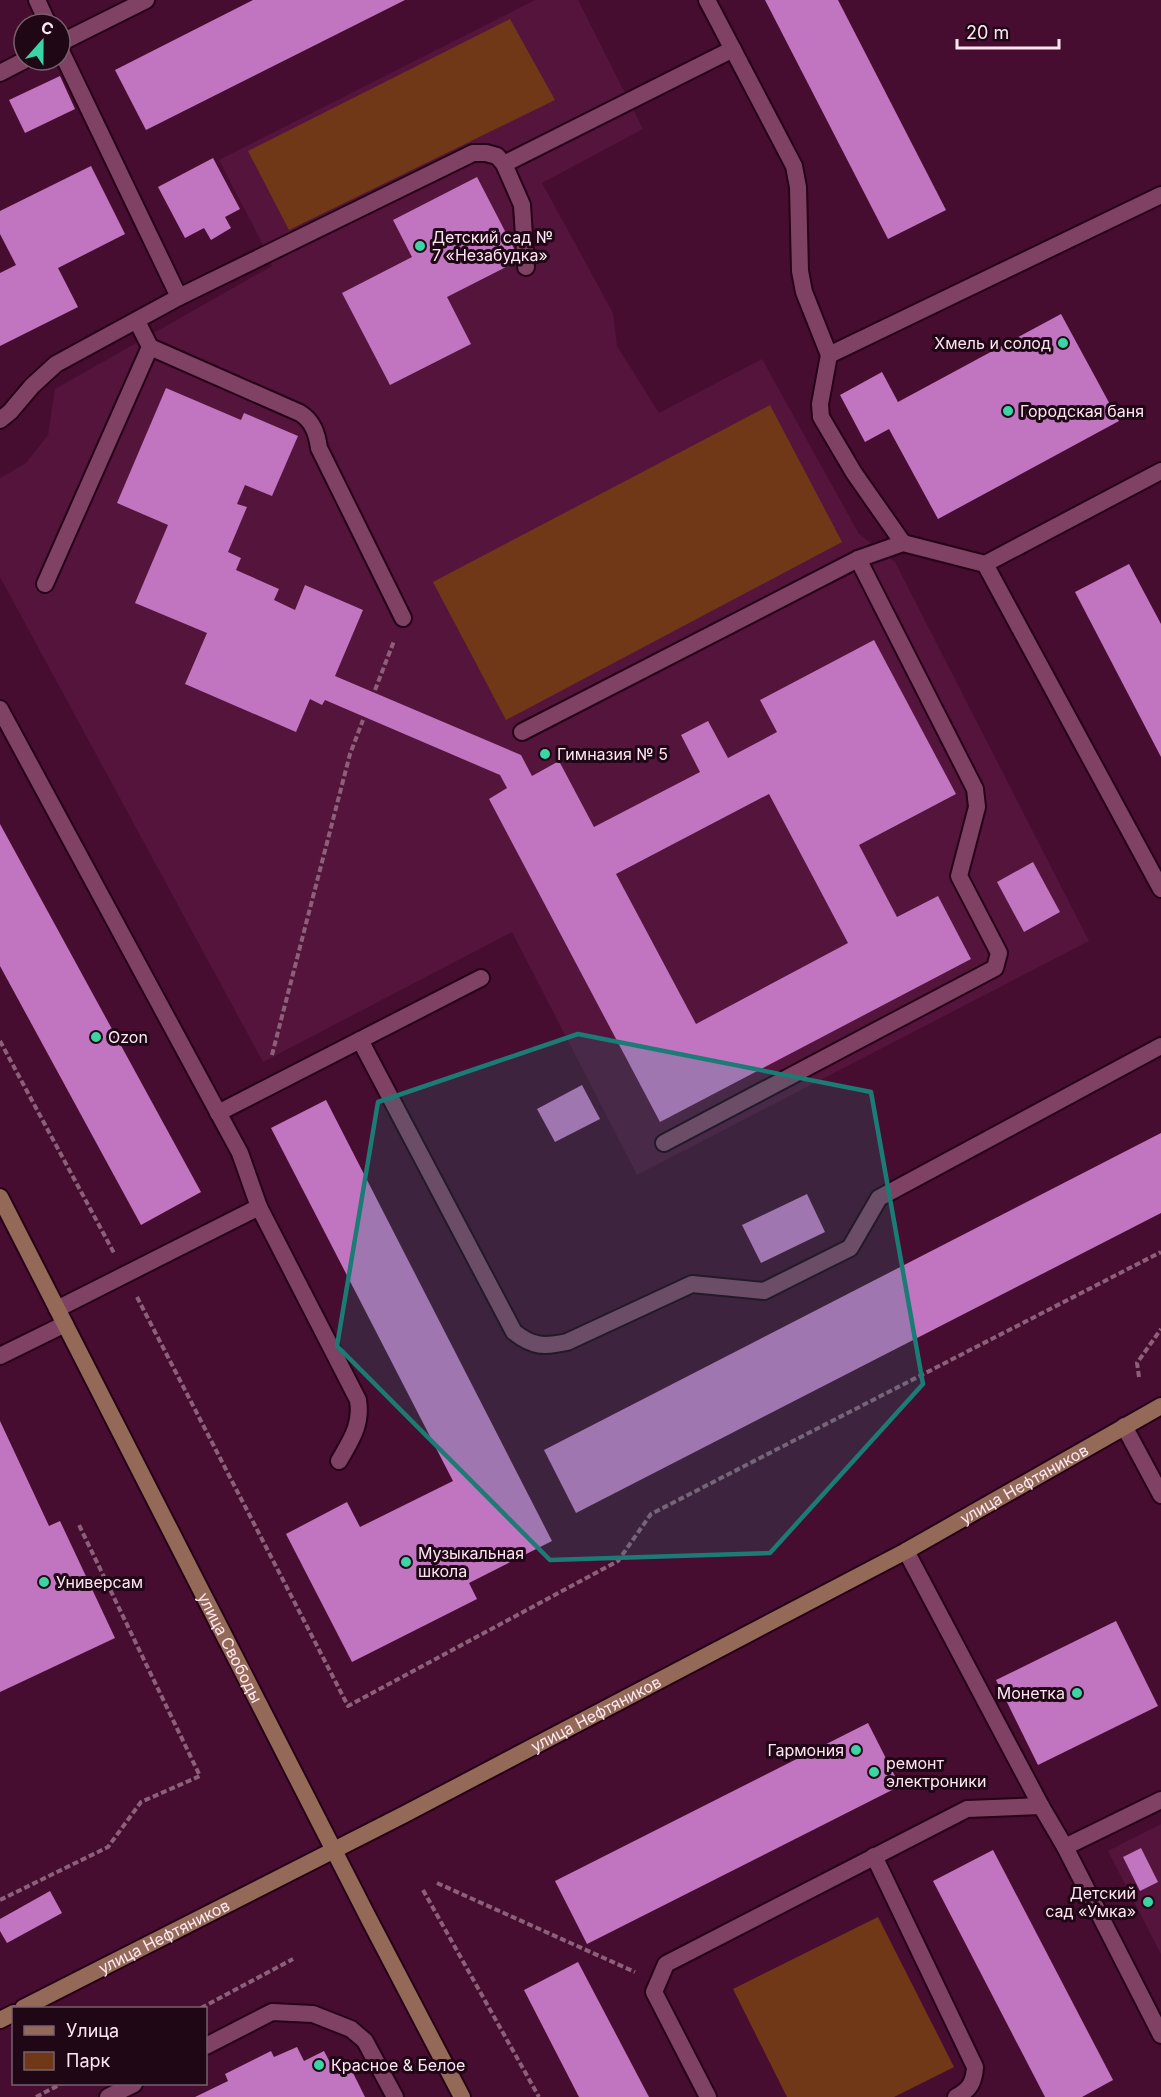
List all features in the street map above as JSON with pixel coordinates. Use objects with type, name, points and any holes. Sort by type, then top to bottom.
[{"type":"main road","name":"улица Свободы","points":[[0,1197],[462,2097]]},
{"type":"main road","name":"улица Нефтяников","points":[[25,2007],[334,1850],[906,1551],[1161,1407]]},
{"type":"lane","points":[[72,37],[146,0]]},
{"type":"lane","points":[[707,0],[794,166],[798,187],[800,271],[804,292],[829,355],[820,404],[821,417],[854,472],[903,543]]},
{"type":"lane","points":[[504,164],[733,50]]},
{"type":"lane","points":[[71,72],[179,297]]},
{"type":"lane","points":[[0,420],[56,364],[179,297],[473,153],[498,156],[504,164],[522,205],[526,267]]},
{"type":"lane","points":[[829,355],[1161,195]]},
{"type":"lane","points":[[137,321],[150,348],[310,419],[318,438],[319,448],[403,618]]},
{"type":"lane","points":[[45,584],[150,348]]},
{"type":"lane","points":[[522,732],[858,559],[903,543],[985,564],[1161,471]]},
{"type":"lane","points":[[664,1143],[995,968],[999,953],[959,876],[977,807],[975,789],[858,559]]},
{"type":"lane","points":[[985,564],[1161,889]]},
{"type":"lane","points":[[0,709],[240,1153],[259,1207],[358,1400],[360,1411],[355,1434],[339,1461]]},
{"type":"lane","points":[[218,1113],[481,978]]},
{"type":"lane","points":[[360,1040],[514,1332],[525,1341],[546,1347],[567,1342],[692,1284],[764,1291],[850,1248],[879,1198],[1161,1046]]},
{"type":"lane","points":[[0,1356],[126,1275],[259,1207]]},
{"type":"lane","points":[[1124,1426],[1161,1495]]},
{"type":"lane","points":[[906,1551],[1065,1847],[1161,2035]]},
{"type":"lane","points":[[1065,1847],[1161,1800]]},
{"type":"lane","points":[[708,2097],[654,1992],[666,1964],[967,1809],[1041,1806]]},
{"type":"lane","points":[[873,1856],[975,2067],[974,2080],[966,2092],[956,2097]]},
{"type":"lane","points":[[207,2045],[272,2012],[313,2014],[336,2021],[351,2029],[365,2041],[395,2097]]},
{"type":"lane","points":[[108,2097],[132,2085]]},
{"type":"path","points":[[375,690],[403,618]]},
{"type":"path","points":[[263,1090],[350,754],[363,720]]},
{"type":"path","points":[[0,1041],[126,1275],[348,1706],[618,1561],[651,1514],[1161,1252]]},
{"type":"path","points":[[1139,1377],[1137,1363],[1161,1329]]},
{"type":"path","points":[[0,1900],[108,1847],[141,1802],[200,1776],[79,1525]]},
{"type":"path","points":[[437,1883],[658,1983]]},
{"type":"path","points":[[423,1890],[539,2097]]},
{"type":"path","points":[[203,2007],[293,1959]]},
{"type":"path","points":[[36,2097],[59,2085]]},
{"type":"highlighted area","points":[[578,1034],[871,1092],[923,1384],[770,1553],[550,1560],[337,1346],[378,1102]]},
{"type":"shaded area","name":"Гимназия № 5","points":[[535,0],[578,0],[643,129],[542,183],[613,313],[617,346],[659,413],[762,359],[859,534],[895,562],[1089,941],[637,1175],[512,932],[263,1062],[0,577],[0,478],[26,463],[48,435],[55,389],[272,266],[219,160]]},
{"type":"shaded area","name":"Детский сад «Умка»","points":[[1161,1824],[1161,1954],[1108,1851]]},
{"type":"green space","points":[[510,19],[555,100],[289,230],[248,151]]},
{"type":"green space","points":[[770,405],[842,542],[506,720],[433,582]]},
{"type":"green space","points":[[878,1917],[954,2067],[894,2097],[787,2097],[733,1989]]},
{"type":"building","points":[[253,0],[405,0],[146,130],[115,70]]},
{"type":"building","points":[[765,0],[838,0],[946,210],[888,239]]},
{"type":"building","points":[[60,76],[75,109],[25,133],[9,100]]},
{"type":"building","points":[[213,158],[240,209],[225,217],[231,228],[211,240],[204,228],[185,238],[158,187]]},
{"type":"building","points":[[91,166],[125,234],[58,268],[78,307],[0,346],[0,273],[16,265],[0,234],[0,211]]},
{"type":"building","points":[[477,177],[520,260],[447,297],[471,344],[390,385],[342,293],[412,257],[393,220]]},
{"type":"building","name":"Городская баня","points":[[1061,314],[1119,421],[938,519],[889,429],[865,442],[840,395],[882,372],[898,402]]},
{"type":"building","points":[[166,388],[241,420],[244,413],[298,436],[272,496],[245,485],[237,504],[247,507],[228,552],[241,558],[236,570],[279,589],[274,600],[295,610],[305,585],[363,610],[335,676],[521,755],[532,776],[559,761],[594,827],[700,772],[681,735],[708,721],[728,758],[777,732],[760,700],[874,640],[956,794],[859,845],[897,917],[938,896],[971,959],[660,1122],[489,799],[507,788],[500,775],[325,700],[322,705],[310,699],[296,732],[185,684],[207,633],[135,603],[168,525],[117,503]],"holes":[[[769,794],[848,943],[696,1024],[616,874]]]},
{"type":"building","points":[[1129,564],[1161,624],[1161,757],[1075,592]]},
{"type":"building","points":[[0,824],[201,1192],[141,1225],[0,966]]},
{"type":"building","points":[[1033,862],[1060,912],[1024,932],[997,882]]},
{"type":"building","points":[[582,1085],[600,1119],[555,1142],[537,1109]]},
{"type":"building","points":[[326,1100],[552,1541],[469,1583],[477,1599],[352,1662],[286,1534],[347,1502],[360,1527],[453,1481],[271,1128]]},
{"type":"building","points":[[1161,1133],[1161,1213],[576,1513],[544,1450]]},
{"type":"building","points":[[807,1194],[825,1232],[761,1263],[742,1225]]},
{"type":"building","name":"Универсам","points":[[0,1421],[49,1526],[60,1521],[115,1638],[0,1692]]},
{"type":"building","name":"Монетка","points":[[1116,1621],[1158,1706],[1038,1765],[996,1680]]},
{"type":"building","points":[[868,1723],[900,1786],[587,1944],[555,1881]]},
{"type":"building","points":[[1141,1848],[1158,1882],[1140,1891],[1123,1857]]},
{"type":"building","points":[[993,1850],[1113,2080],[1082,2097],[1045,2097],[933,1881]]},
{"type":"building","points":[[50,1891],[62,1913],[7,1943],[0,1931],[0,1919]]},
{"type":"building","points":[[578,1962],[649,2097],[579,2097],[524,1990]]},
{"type":"building","points":[[297,2047],[304,2061],[324,2051],[336,2074],[350,2067],[365,2097],[195,2097],[228,2081],[225,2074],[271,2051],[274,2057]]},
{"type":"place","name":"Детский сад № 7 «Незабудка»","points":[[420,246]]},
{"type":"place","name":"Хмель и солод","points":[[1063,343]]},
{"type":"place","name":"Городская баня","points":[[1008,411]]},
{"type":"place","name":"Гимназия № 5","points":[[545,754]]},
{"type":"place","name":"Ozon","points":[[96,1037]]},
{"type":"place","name":"Музыкальная школа","points":[[406,1562]]},
{"type":"place","name":"Универсам","points":[[44,1582]]},
{"type":"place","name":"Монетка","points":[[1077,1693]]},
{"type":"place","name":"Гармония","points":[[856,1750]]},
{"type":"place","name":"ремонт электроники","points":[[874,1772]]},
{"type":"place","name":"Детский сад «Умка»","points":[[1148,1902]]},
{"type":"place","name":"Красное & Белое","points":[[319,2065]]}]
